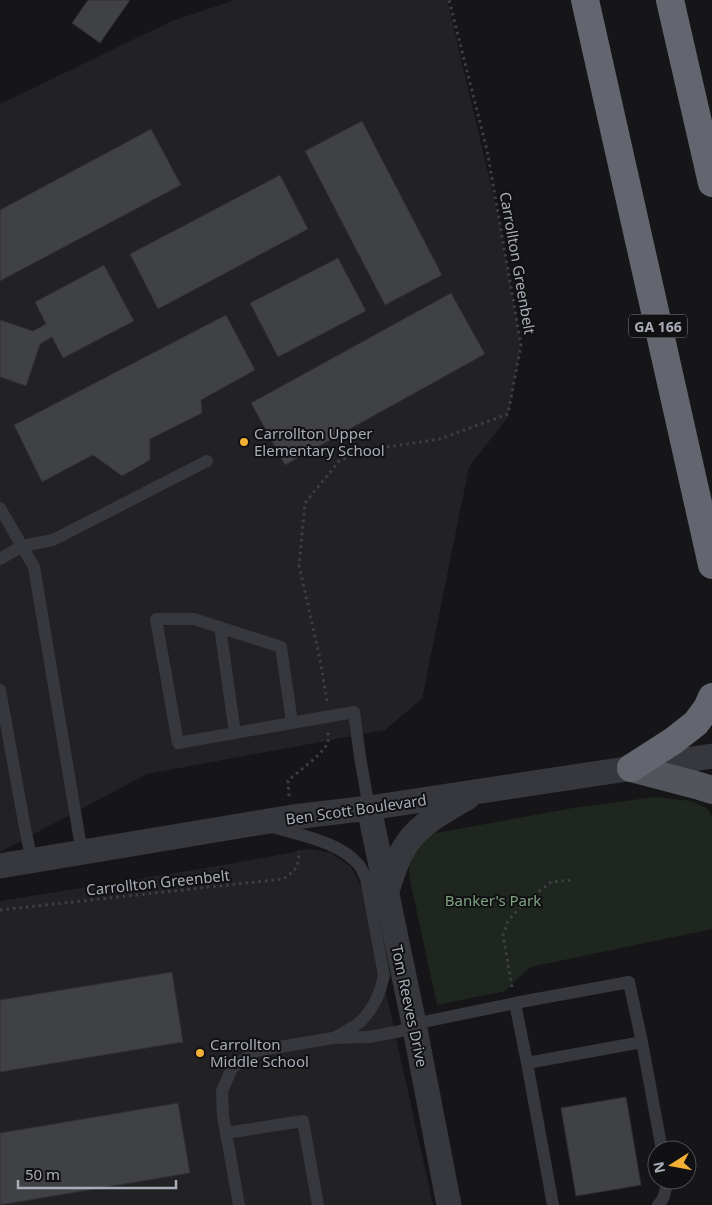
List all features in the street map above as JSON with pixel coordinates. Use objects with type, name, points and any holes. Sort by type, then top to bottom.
[{"type":"highway","name":"GA 166","points":[[585,0],[712,566]]},
{"type":"highway","points":[[670,0],[712,183]]},
{"type":"highway","points":[[631,768],[696,723],[707,708],[712,697]]},
{"type":"main road","points":[[631,768],[712,790]]},
{"type":"street","name":"Ben Scott Boulevard","points":[[0,866],[260,823],[712,756]]},
{"type":"street","points":[[386,894],[403,849],[414,835],[426,823],[476,792]]},
{"type":"street","name":"Tom Reeves Drive","points":[[368,808],[414,1024],[449,1205]]},
{"type":"lane","points":[[0,559],[22,546],[53,540],[207,461]]},
{"type":"lane","points":[[0,508],[34,568],[82,852]]},
{"type":"lane","points":[[292,722],[281,647],[194,619],[156,618],[178,743],[354,712],[368,808]]},
{"type":"lane","points":[[220,627],[235,733]]},
{"type":"lane","points":[[0,690],[24,828],[32,861]]},
{"type":"lane","points":[[260,823],[337,848],[352,858],[360,867],[366,879],[384,975],[382,988],[378,999],[369,1013],[355,1026],[333,1038]]},
{"type":"lane","points":[[239,1205],[223,1116],[222,1091],[232,1068],[256,1052],[333,1038],[369,1037],[401,1031],[414,1024],[629,982],[660,1140]]},
{"type":"lane","points":[[515,1003],[553,1205]]},
{"type":"lane","points":[[526,1063],[642,1042]]},
{"type":"lane","points":[[226,1133],[303,1121],[318,1205]]},
{"type":"lane","points":[[658,1205],[665,1190]]},
{"type":"path","name":"Carrollton Greenbelt","points":[[288,792],[288,781],[321,752],[328,742],[328,716],[320,659],[299,566],[305,503],[340,460],[374,449],[440,439],[508,414],[521,344],[487,150],[449,0]]},
{"type":"path","name":"Carrollton Greenbelt","points":[[0,910],[283,879],[292,873],[299,863],[300,851]]},
{"type":"path","points":[[515,1003],[503,935],[508,921],[524,903],[551,882],[574,880]]},
{"type":"shaded area","name":"Carrollton Upper Elementary School","points":[[235,0],[447,0],[500,224],[521,345],[508,417],[469,467],[422,699],[385,730],[147,774],[0,852],[0,104],[172,21]]},
{"type":"shaded area","name":"Carrollton Middle School","points":[[310,849],[331,853],[351,867],[364,893],[433,1205],[0,1205],[0,901],[224,865]]},
{"type":"green space","name":"Banker's Park","points":[[655,797],[691,801],[708,809],[712,816],[712,929],[530,967],[505,991],[437,1005],[409,875],[410,854],[419,841],[436,833],[573,808]]},
{"type":"building","points":[[88,0],[130,0],[100,43],[72,23]]},
{"type":"building","points":[[362,121],[442,275],[385,305],[305,151]]},
{"type":"building","points":[[151,129],[181,185],[0,281],[0,210]]},
{"type":"building","points":[[280,175],[308,229],[158,309],[130,254]]},
{"type":"building","points":[[338,258],[366,311],[278,357],[250,303]]},
{"type":"building","points":[[104,265],[134,321],[63,358],[52,337],[40,344],[26,386],[0,377],[0,320],[33,331],[46,324],[35,302]]},
{"type":"building","points":[[451,293],[485,354],[285,465],[251,403]]},
{"type":"building","points":[[226,315],[255,370],[201,400],[202,413],[150,439],[150,460],[122,476],[93,455],[42,482],[14,425]]},
{"type":"building","points":[[172,972],[183,1042],[0,1072],[0,1000]]},
{"type":"building","points":[[626,1097],[641,1185],[576,1196],[561,1108]]},
{"type":"building","points":[[178,1103],[190,1173],[0,1205],[0,1133]]},
{"type":"place","name":"Carrollton Upper Elementary School","points":[[244,442]]},
{"type":"place","name":"Carrollton Middle School","points":[[200,1053]]}]
